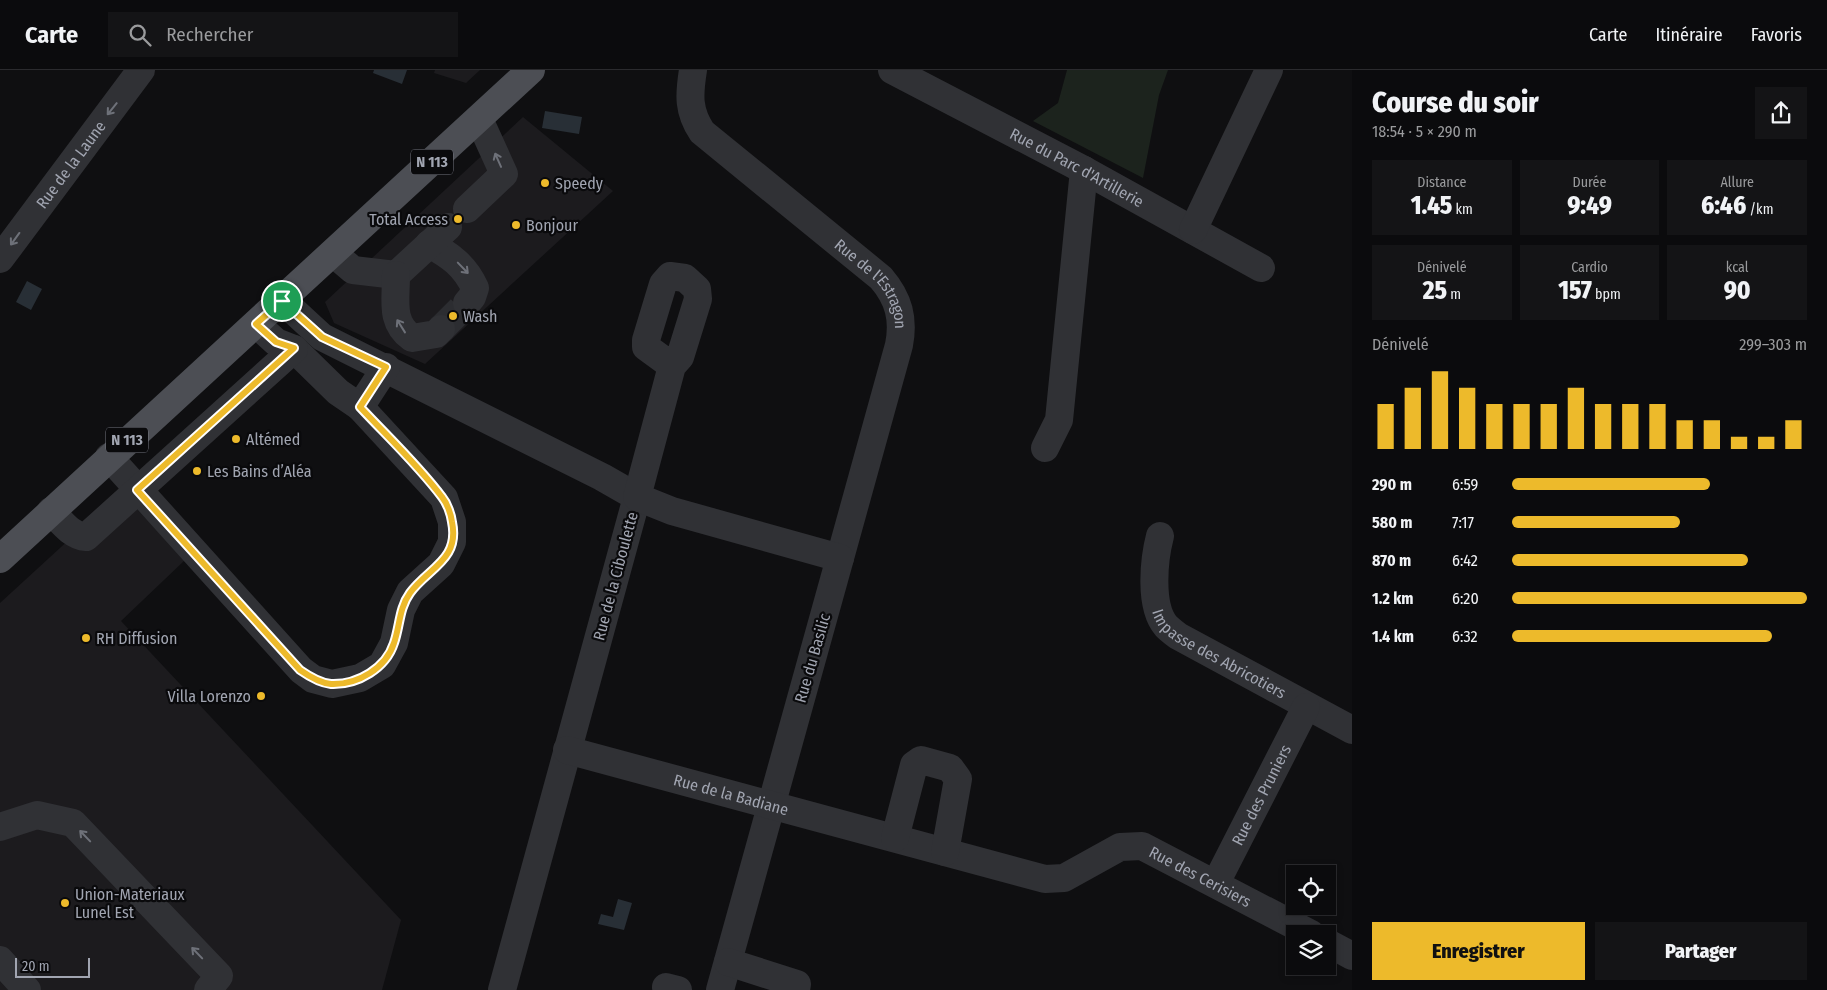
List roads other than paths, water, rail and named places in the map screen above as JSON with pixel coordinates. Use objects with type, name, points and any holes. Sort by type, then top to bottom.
[{"type":"main road","name":"N 113","points":[[0,559],[531,70]]},
{"type":"street","name":"Rue de la Laune","points":[[0,259],[141,70]]},
{"type":"street","name":"Rue de l'Estragon","points":[[693,70],[689,93],[693,119],[702,132],[881,278],[889,288],[901,315],[902,330],[899,345],[840,558]]},
{"type":"street","name":"Rue du Parc d'Artillerie","points":[[892,70],[1084,170],[1261,268]]},
{"type":"street","points":[[1193,230],[1269,70]]},
{"type":"street","points":[[441,329],[436,334],[412,338],[401,330],[396,320],[396,275],[504,174],[479,119]]},
{"type":"street","points":[[1045,448],[1059,420],[1084,170]]},
{"type":"street","points":[[448,227],[460,263],[469,274],[475,288],[472,297],[467,303]]},
{"type":"street","points":[[333,253],[353,270],[396,275]]},
{"type":"street","name":"Rue de la Ciboulette","points":[[282,301],[322,337],[386,367],[602,476],[637,497],[502,990]]},
{"type":"street","points":[[109,457],[300,670],[313,679],[332,684],[360,678],[382,665],[394,644],[401,610],[410,592],[441,564],[452,542],[452,522],[444,498],[360,407],[338,392],[294,348],[276,342],[256,324]]},
{"type":"street","points":[[51,511],[71,531],[78,536],[86,537],[294,348]]},
{"type":"street","points":[[672,366],[637,497],[672,511],[840,558]]},
{"type":"street","points":[[360,407],[386,367]]},
{"type":"street","name":"Impasse des Abricotiers","points":[[1160,536],[1154,559],[1157,607],[1165,626],[1178,636],[1306,707],[1352,730]]},
{"type":"street","name":"Rue du Basilic","points":[[720,990],[840,558]]},
{"type":"street","name":"Rue des Pruniers","points":[[1216,884],[1306,707]]},
{"type":"street","name":"Rue de la Badiane","points":[[567,750],[1045,879],[1064,878],[1089,864]]},
{"type":"street","points":[[895,838],[914,765],[921,760],[950,768],[958,779],[944,852]]},
{"type":"street","points":[[0,827],[37,815],[73,823],[219,976],[208,990]]},
{"type":"street","name":"Rue des Cerisiers","points":[[1089,864],[1120,846],[1142,846],[1294,925]]},
{"type":"street","points":[[1336,947],[1352,956]]},
{"type":"street","points":[[0,960],[27,990]]},
{"type":"street","points":[[728,962],[797,984],[796,990]]},
{"type":"tunnel","points":[[441,329],[467,303]]},
{"type":"place","name":"Speedy","points":[[545,183]]},
{"type":"place","name":"Total Access","points":[[458,219]]},
{"type":"place","name":"Bonjour","points":[[516,225]]},
{"type":"place","name":"Wash","points":[[453,316]]},
{"type":"place","name":"Altémed","points":[[236,439]]},
{"type":"place","name":"Les Bains d’Aléa","points":[[197,471]]},
{"type":"place","name":"RH Diffusion","points":[[86,638]]},
{"type":"place","name":"Villa Lorenzo","points":[[261,696]]},
{"type":"place","name":"Union-Materiaux Lunel Est","points":[[65,903]]}]
